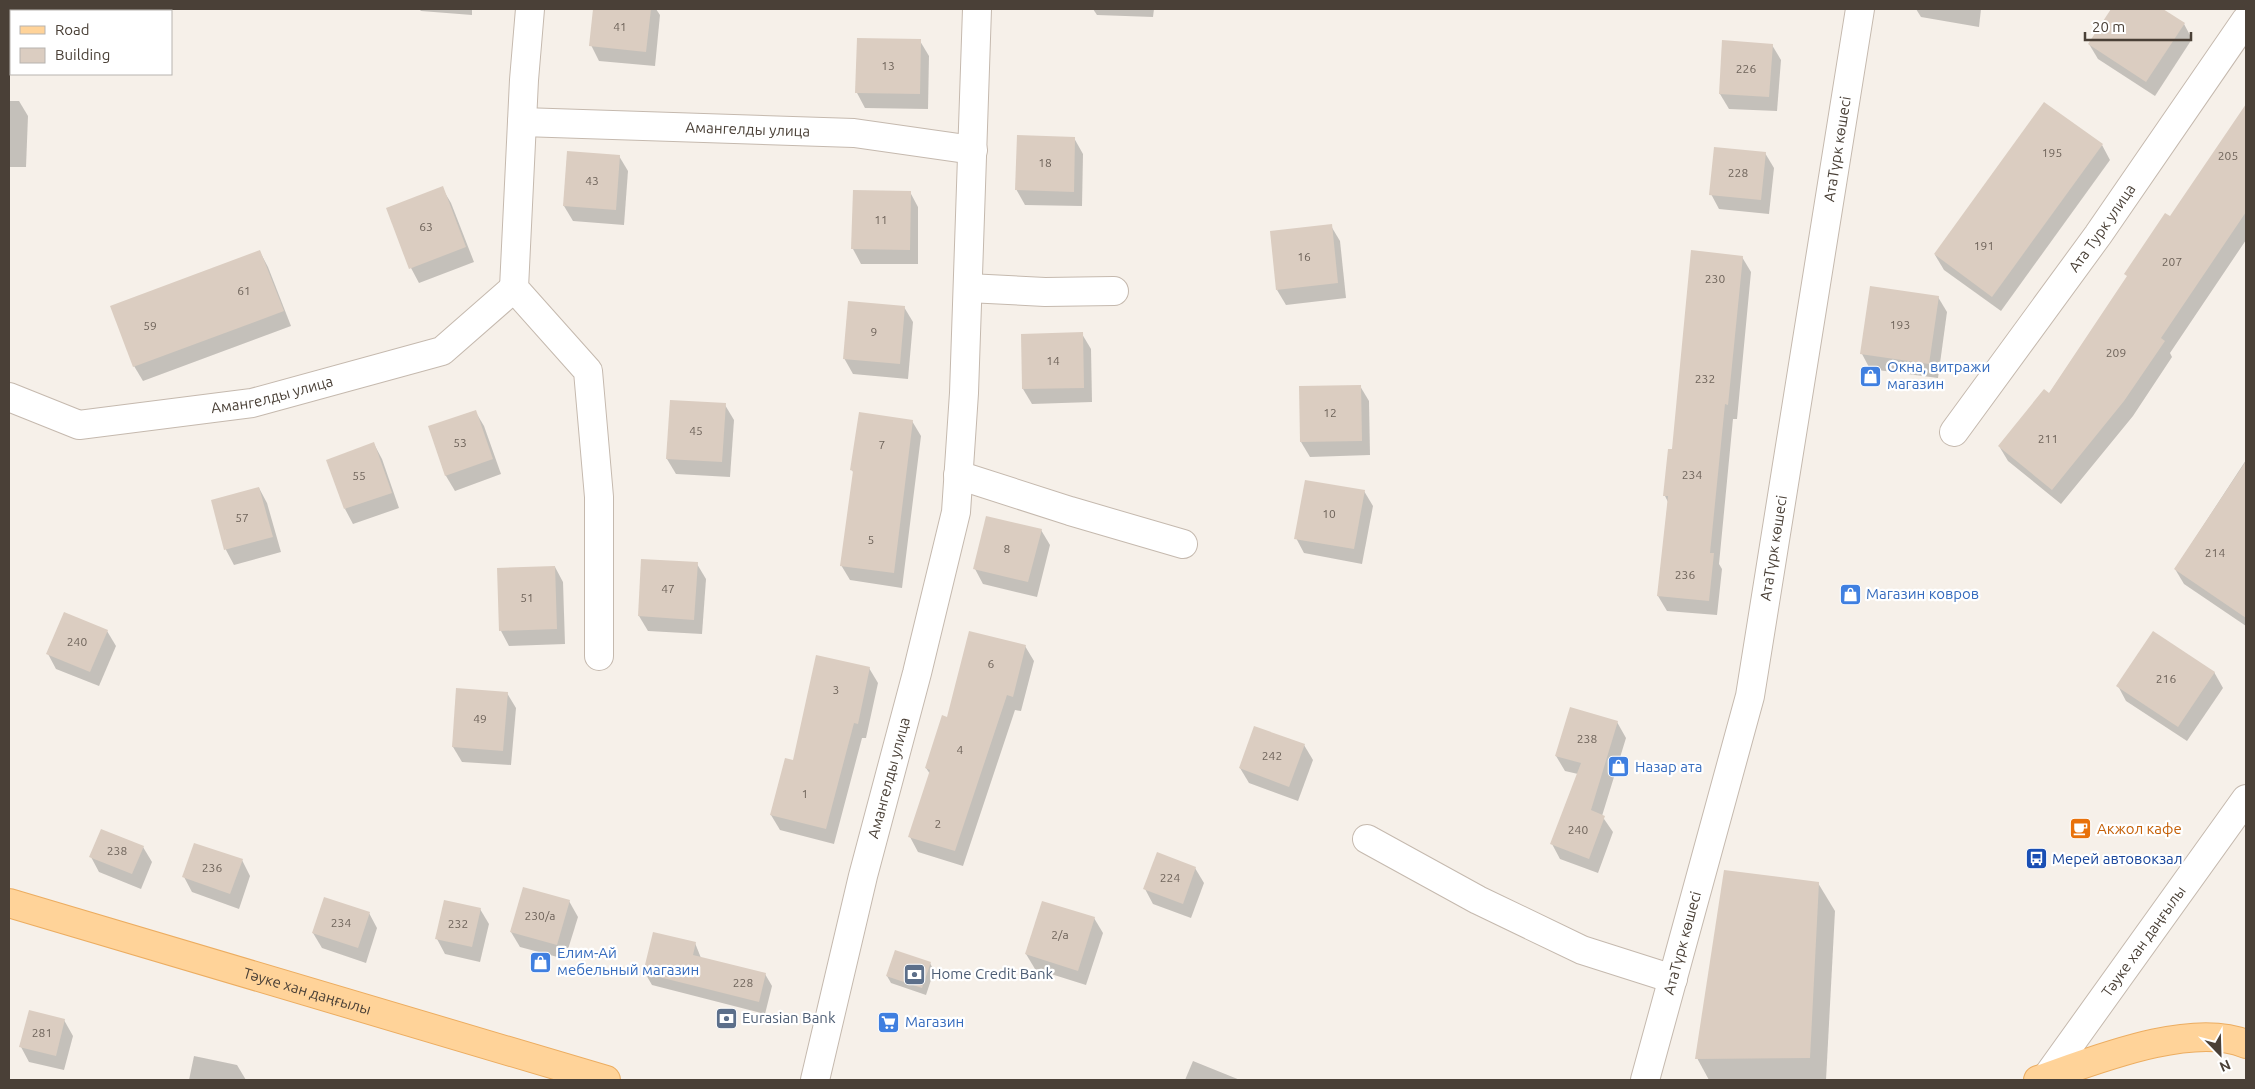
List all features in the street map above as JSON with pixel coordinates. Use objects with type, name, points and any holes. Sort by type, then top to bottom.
[{"type":"main road","name":"Тәуке хан даңғылы","points":[[9,903],[606,1080]]},
{"type":"main road","points":[[2045,1080],[2139,1047],[2184,1037],[2235,1039],[2246,1044]]},
{"type":"street","points":[[530,9],[522,122],[514,288],[588,371],[599,498],[598,656]]},
{"type":"street","name":"Амангелды улица","points":[[815,1080],[864,876],[917,673],[956,512],[964,393],[977,9]]},
{"type":"street","name":"АтаТүрк көшесі","points":[[1645,1080],[1750,696],[1860,9]]},
{"type":"street","name":"Ата Турк улица","points":[[1954,432],[2098,235],[2246,20]]},
{"type":"street","name":"Амангелды улица","points":[[522,122],[854,133],[973,150]]},
{"type":"street","name":"Амангелды улица","points":[[9,397],[79,425],[252,402],[442,351],[514,288]]},
{"type":"street","points":[[968,288],[1045,292],[1114,292]]},
{"type":"street","points":[[958,475],[1182,544]]},
{"type":"street","name":"Тәуке хан даңғылы","points":[[2045,1080],[2246,799]]},
{"type":"street","points":[[1367,840],[1478,900],[1582,950],[1673,979]]},
{"type":"building","points":[[593,9],[651,9],[646,52],[589,46]]},
{"type":"building","points":[[2111,9],[2163,9],[2185,23],[2146,82],[2088,44]]},
{"type":"building","points":[[857,38],[921,39],[920,94],[855,93]]},
{"type":"building","points":[[1722,40],[1773,44],[1769,97],[1719,94]]},
{"type":"building","points":[[2044,102],[2103,144],[1992,297],[1934,254]]},
{"type":"building","points":[[2246,104],[2246,212],[2161,338],[2165,341],[2124,401],[2052,490],[1998,446],[2044,389],[2049,393],[2127,276],[2124,274],[2165,213],[2170,216]]},
{"type":"building","points":[[1017,135],[1075,137],[1074,192],[1015,190]]},
{"type":"building","points":[[1714,147],[1766,152],[1761,200],[1709,195]]},
{"type":"building","points":[[567,151],[620,155],[616,210],[563,206]]},
{"type":"building","points":[[443,186],[466,247],[409,269],[386,208]]},
{"type":"building","points":[[853,190],[911,191],[910,250],[851,249]]},
{"type":"building","points":[[1332,224],[1338,283],[1276,290],[1270,231]]},
{"type":"building","points":[[260,250],[284,311],[133,367],[110,306]]},
{"type":"building","points":[[1691,250],[1743,256],[1728,405],[1725,404],[1710,553],[1714,553],[1709,601],[1657,596],[1668,496],[1663,496],[1668,449],[1672,449]]},
{"type":"building","points":[[1870,286],[1939,296],[1929,364],[1860,354]]},
{"type":"building","points":[[848,301],[905,306],[900,364],[843,359]]},
{"type":"building","points":[[1083,332],[1084,388],[1022,389],[1021,334]]},
{"type":"building","points":[[1361,385],[1362,441],[1300,442],[1299,386]]},
{"type":"building","points":[[670,400],[726,403],[722,462],[666,459]]},
{"type":"building","points":[[476,410],[493,459],[445,476],[428,426]]},
{"type":"building","points":[[859,412],[913,420],[894,573],[840,566],[853,471],[850,470]]},
{"type":"building","points":[[374,442],[392,493],[344,509],[326,460]]},
{"type":"building","points":[[2246,461],[2246,618],[2174,569]]},
{"type":"building","points":[[1305,480],[1365,490],[1354,549],[1294,539]]},
{"type":"building","points":[[259,487],[273,537],[224,550],[211,500]]},
{"type":"building","points":[[986,516],[1042,529],[1028,582],[973,569]]},
{"type":"building","points":[[641,559],[698,562],[694,620],[638,616]]},
{"type":"building","points":[[555,566],[557,629],[499,631],[497,568]]},
{"type":"building","points":[[64,612],[108,630],[90,672],[46,654]]},
{"type":"building","points":[[969,631],[1026,645],[1013,697],[1007,695],[955,851],[908,837],[930,770],[925,768],[942,715],[947,717]]},
{"type":"building","points":[[2153,631],[2215,672],[2178,727],[2116,686]]},
{"type":"building","points":[[816,655],[870,667],[858,724],[854,723],[826,829],[770,815],[785,758],[793,760]]},
{"type":"building","points":[[456,688],[508,692],[503,751],[452,747]]},
{"type":"building","points":[[1570,707],[1618,721],[1591,810],[1605,816],[1589,859],[1550,844],[1581,763],[1555,756]]},
{"type":"building","points":[[1254,726],[1305,744],[1289,787],[1239,768]]},
{"type":"building","points":[[101,829],[144,846],[132,874],[89,857]]},
{"type":"building","points":[[194,843],[243,859],[230,894],[182,877]]},
{"type":"building","points":[[1157,852],[1196,867],[1183,904],[1143,889]]},
{"type":"building","points":[[1724,870],[1819,882],[1810,1058],[1695,1059]]},
{"type":"building","points":[[523,887],[570,900],[557,945],[510,932]]},
{"type":"building","points":[[324,897],[370,912],[358,948],[312,933]]},
{"type":"building","points":[[444,900],[481,908],[472,947],[435,939]]},
{"type":"building","points":[[1042,901],[1095,917],[1078,971],[1025,954]]},
{"type":"building","points":[[653,932],[696,942],[693,955],[766,973],[759,1002],[643,973]]},
{"type":"building","points":[[895,950],[931,962],[922,988],[886,976]]},
{"type":"building","points":[[29,1010],[65,1019],[56,1056],[19,1047]]},
{"type":"place","name":"Окна, витражи магазин","points":[[1871,376]]},
{"type":"place","name":"Магазин ковров","points":[[1850,594]]},
{"type":"place","name":"Назар ата","points":[[1619,767]]},
{"type":"place","name":"Акжол кафе","points":[[2081,829]]},
{"type":"place","name":"Мерей автовокзал","points":[[2036,859]]},
{"type":"place","name":"Елим-Ай мебельный магазин","points":[[541,962]]},
{"type":"place","name":"Home Credit Bank","points":[[915,974]]},
{"type":"place","name":"Eurasian Bank","points":[[726,1018]]},
{"type":"place","name":"Магазин","points":[[889,1022]]}]
